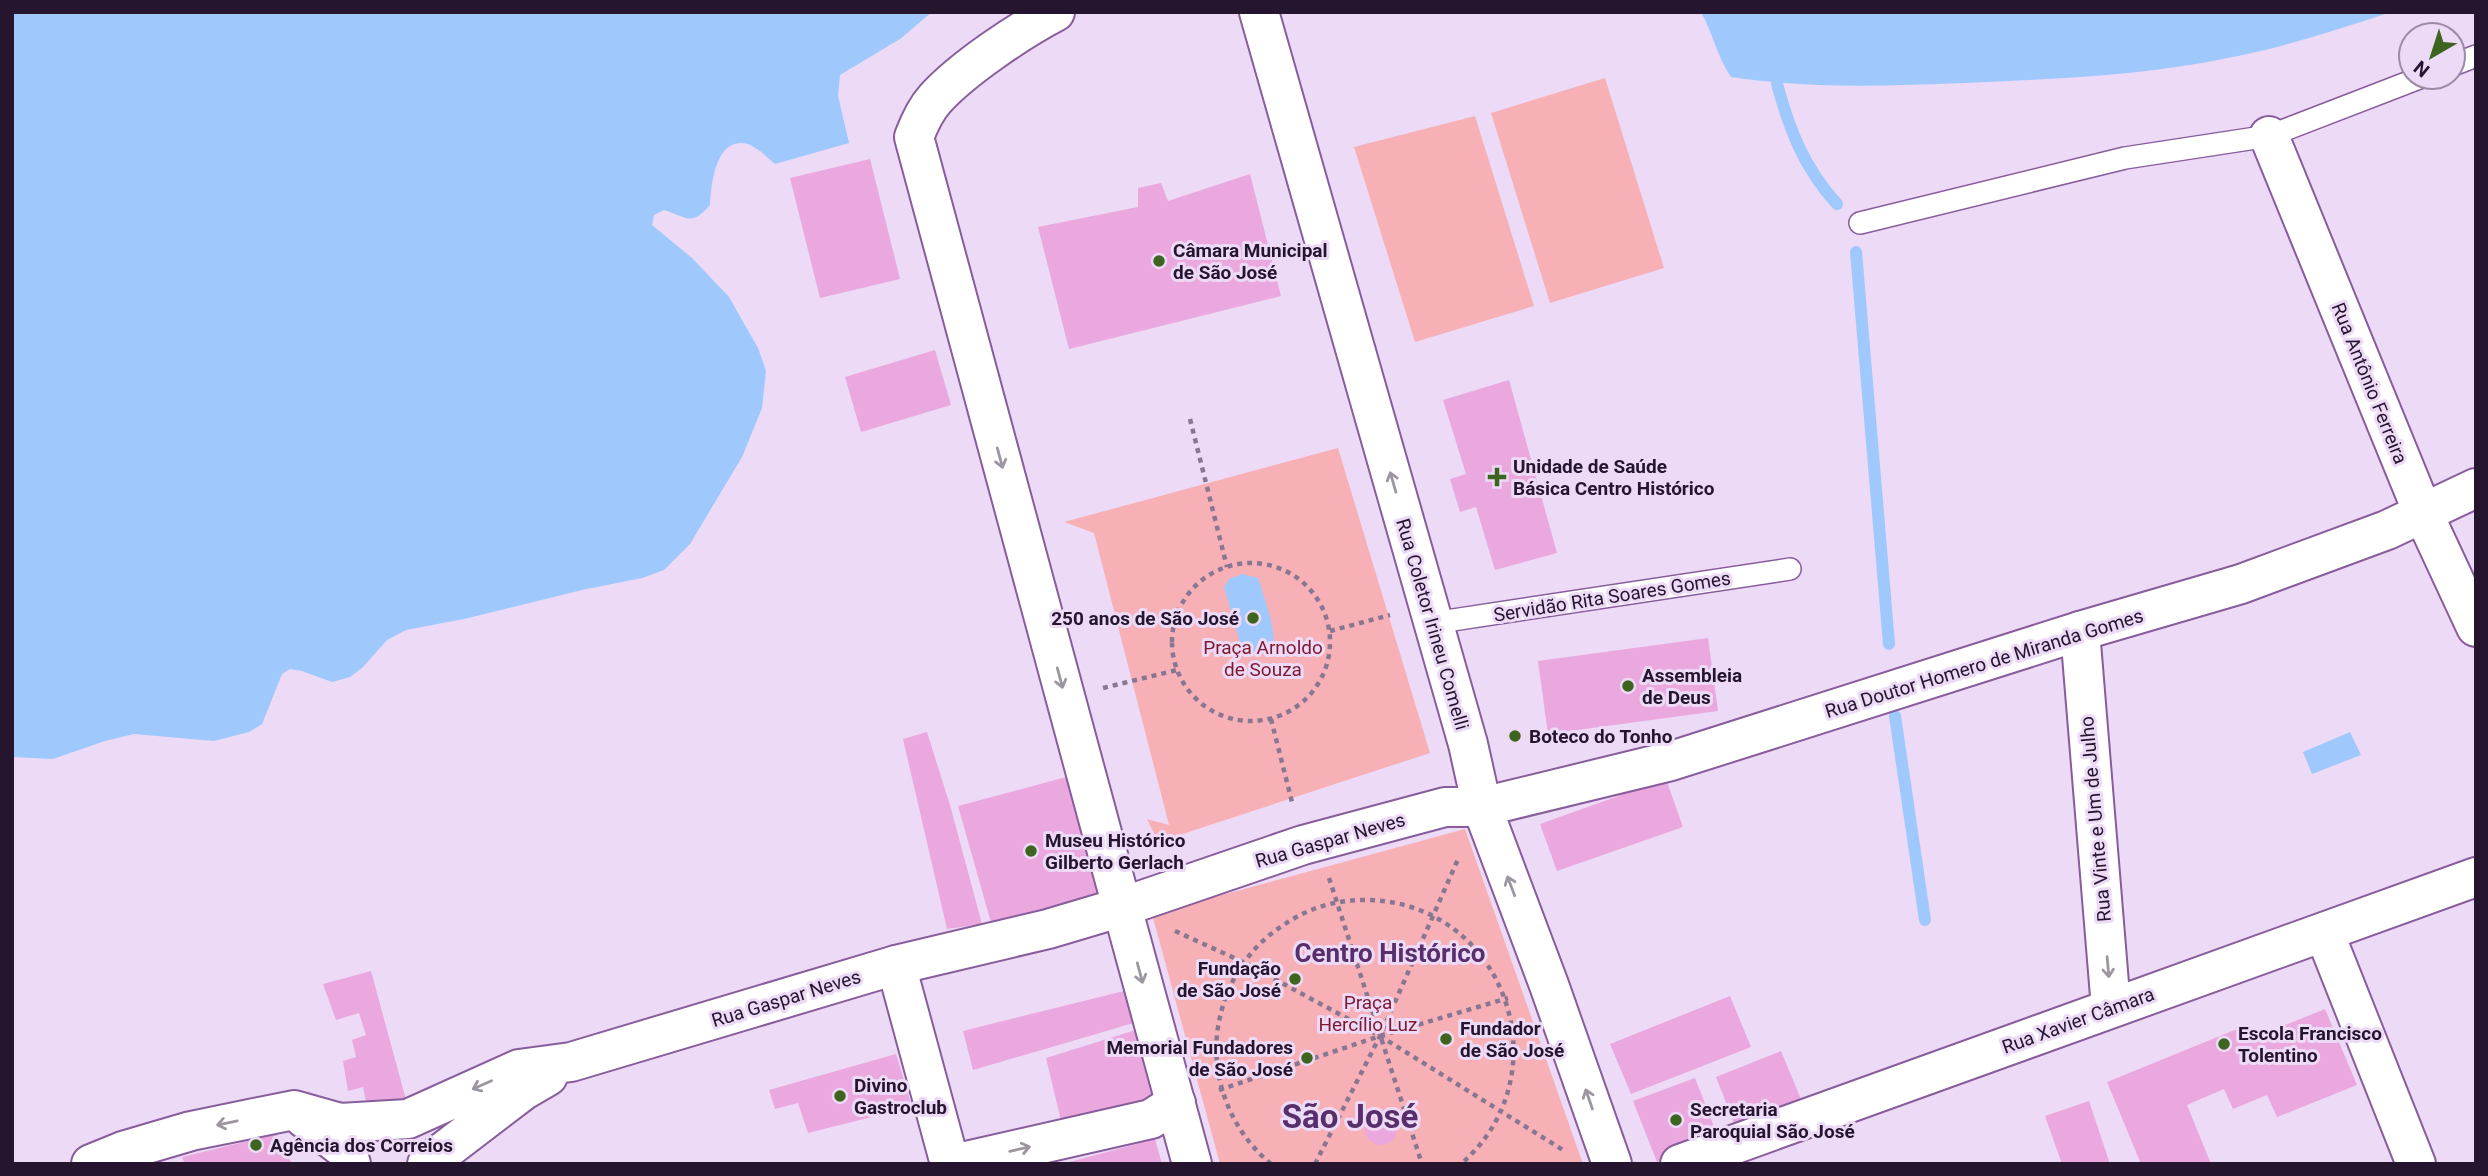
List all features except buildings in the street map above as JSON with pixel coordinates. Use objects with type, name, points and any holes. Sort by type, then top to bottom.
[{"type":"street","points":[[1055,12],[1030,26],[965,73],[935,99],[914,137],[1192,1164]]},
{"type":"street","name":"Rua Coletor Irineu Comelli","points":[[1259,12],[1468,744],[1482,807],[1612,1164]]},
{"type":"street","name":"Rua Antônio Ferreira","points":[[2269,136],[2423,513],[2476,627]]},
{"type":"street","name":"Rua Doutor Homero de Miranda Gomes","points":[[1482,807],[1671,761],[2080,631],[2241,584],[2375,535],[2476,488]]},
{"type":"street","name":"Rua Vinte e Um de Julho","points":[[2080,631],[2111,1008]]},
{"type":"street","name":"Rua Gaspar Neves","points":[[91,1164],[191,1131],[294,1110],[340,1123],[408,1119],[519,1069],[571,1062],[896,965],[1048,929],[1310,844],[1445,807],[1482,807]]},
{"type":"street","name":"Rua Xavier Câmara","points":[[1680,1164],[2476,877]]},
{"type":"street","points":[[2324,932],[2416,1164]]},
{"type":"street","points":[[896,965],[952,1164],[1152,1119],[1176,1103]]},
{"type":"street","points":[[427,1164],[524,1090],[571,1062]]},
{"type":"street","points":[[294,1110],[347,1151],[351,1164]]},
{"type":"lane","points":[[1860,223],[2125,158],[2269,136],[2397,87]]},
{"type":"lane","name":"Servidão Rita Soares Gomes","points":[[1430,614],[1790,569]]},
{"type":"path","points":[[1190,419],[1227,567]]},
{"type":"path","points":[[1250,563],[1272,566],[1293,575],[1310,590],[1323,609],[1330,631],[1330,654],[1323,677],[1310,696],[1292,710],[1271,719],[1248,722],[1225,717],[1205,706],[1188,690],[1177,670],[1172,649],[1173,628],[1180,607],[1192,590],[1208,576],[1227,567],[1250,563]]},
{"type":"path","points":[[1330,631],[1430,614]]},
{"type":"path","points":[[1065,698],[1177,670]]},
{"type":"path","points":[[1271,719],[1310,844],[1337,902],[1422,1164]]},
{"type":"path","points":[[1315,1164],[1380,1036],[1482,807]]},
{"type":"path","points":[[1271,1164],[1244,1136],[1221,1089],[1216,1063],[1216,1036],[1230,985],[1243,962],[1258,945],[1294,918],[1337,902],[1385,901],[1432,915],[1456,931],[1477,950],[1506,999],[1513,1027],[1515,1056],[1511,1084],[1501,1112],[1488,1135],[1461,1164]]},
{"type":"path","points":[[1122,907],[1243,962],[1380,1036],[1564,1151]]},
{"type":"path","points":[[1176,1103],[1380,1036],[1549,985]]},
{"type":"green space","points":[[1605,78],[1664,268],[1550,303],[1491,113]]},
{"type":"green space","points":[[1475,116],[1534,306],[1415,342],[1354,147]]},
{"type":"green space","name":"Praça Arnoldo de Souza","points":[[1338,448],[1430,753],[1158,842],[1147,819],[1169,825],[1094,533],[1064,522]]},
{"type":"green space","name":"Praça Hercílio Luz","points":[[1465,829],[1583,1164],[1220,1164],[1152,914]]},
{"type":"water","points":[[12,12],[932,12],[900,39],[840,75],[838,96],[849,143],[775,164],[751,145],[737,143],[722,154],[717,163],[710,205],[704,212],[694,218],[664,210],[654,215],[652,225],[692,258],[729,297],[758,348],[766,371],[762,408],[742,457],[690,544],[664,570],[642,578],[406,630],[387,640],[363,667],[350,677],[332,682],[290,669],[282,674],[262,724],[249,732],[214,741],[134,734],[53,759],[12,757]]},
{"type":"water","points":[[1701,12],[2391,12],[2270,49],[2162,69],[2030,80],[1847,86],[1731,77]]},
{"type":"water","points":[[1242,574],[1258,578],[1270,615],[1273,644],[1270,650],[1264,653],[1253,655],[1241,646],[1224,587],[1229,579]]},
{"type":"water","points":[[2350,732],[2361,755],[2312,774],[2303,752]]},
{"type":"waterway","points":[[1777,84],[1787,118],[1807,163],[1837,204]]},
{"type":"waterway","points":[[1856,252],[1889,644]]},
{"type":"waterway","points":[[1895,716],[1925,920]]},
{"type":"place","name":"Câmara Municipal de São José","points":[[1159,261]]},
{"type":"place","name":"Unidade de Saúde Básica Centro Histórico","points":[[1497,477]]},
{"type":"place","name":"250 anos de São José","points":[[1253,618]]},
{"type":"place","name":"Assembleia de Deus","points":[[1628,686]]},
{"type":"place","name":"Boteco do Tonho","points":[[1515,736]]},
{"type":"place","name":"Museu Histórico Gilberto Gerlach","points":[[1031,851]]},
{"type":"place","name":"Fundação de São José","points":[[1295,979]]},
{"type":"place","name":"Fundador de São José","points":[[1446,1039]]},
{"type":"place","name":"Escola Francisco Tolentino","points":[[2224,1044]]},
{"type":"place","name":"Memorial Fundadores de São José","points":[[1307,1058]]},
{"type":"place","name":"Divino Gastroclub","points":[[840,1096]]},
{"type":"place","name":"Secretaria Paroquial São José","points":[[1676,1120]]},
{"type":"place","name":"Agência dos Correios","points":[[256,1145]]},
{"type":"district","name":"Centro Histórico","points":[[1390,953]]},
{"type":"district","name":"São José","points":[[1350,1116]]}]
